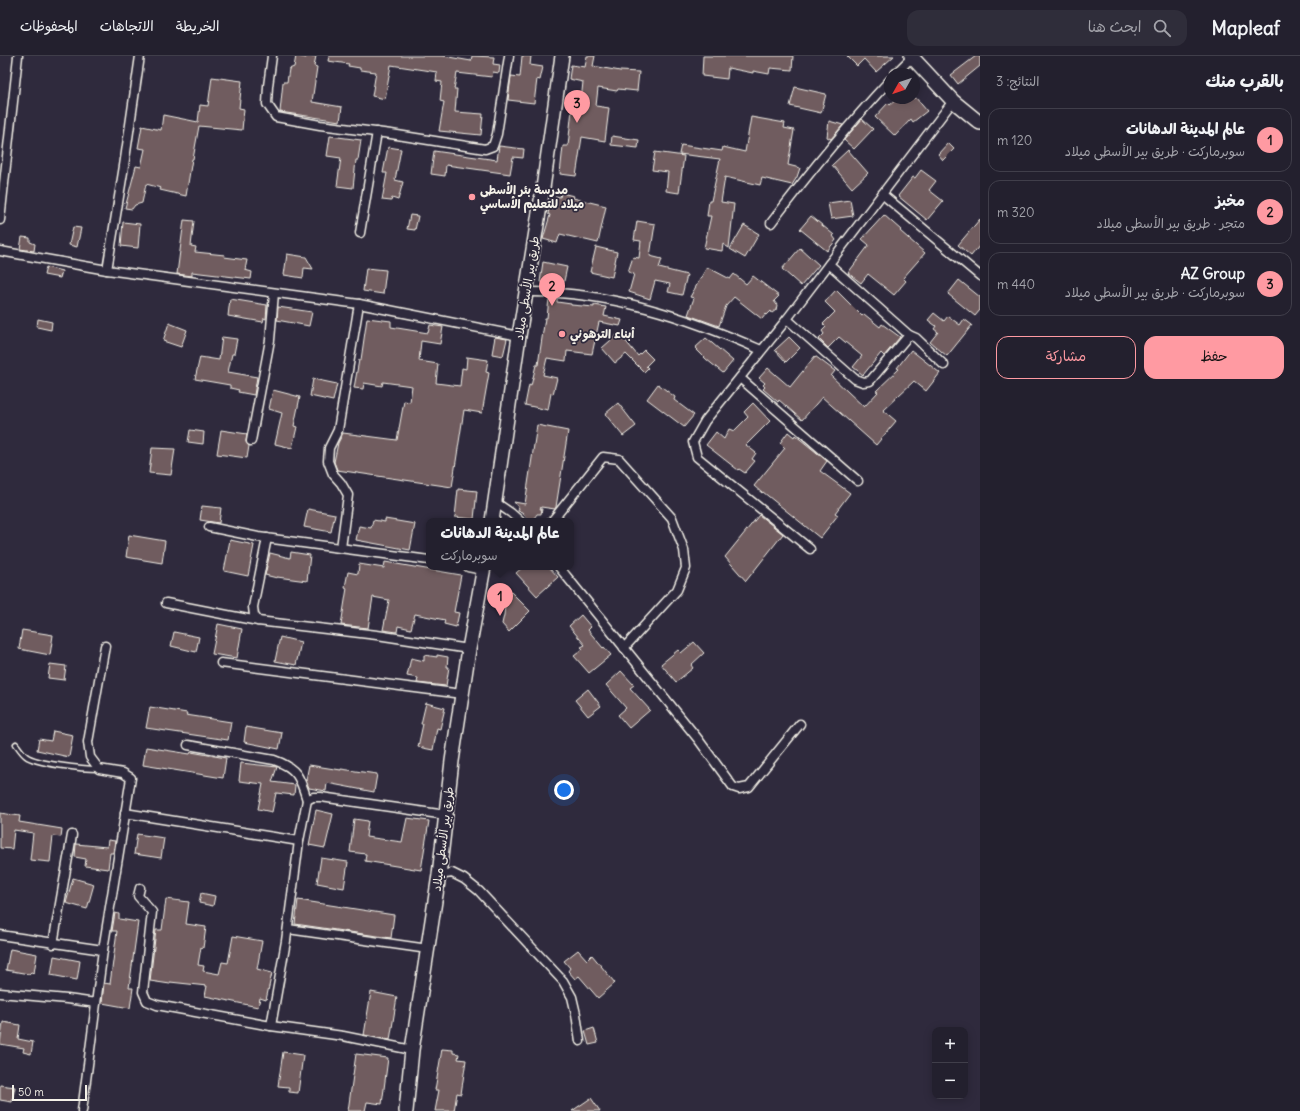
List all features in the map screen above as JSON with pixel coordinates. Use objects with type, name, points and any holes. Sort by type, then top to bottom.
[{"type":"main road","name":"طريق بير الأسطى ميلاد","points":[[492,518],[562,56]]},
{"type":"main road","points":[[911,56],[953,101],[980,123]]},
{"type":"main road","name":"طريق بير الأسطى ميلاد","points":[[406,1111],[412,1050],[439,875],[452,761],[468,649],[484,570]]},
{"type":"street","points":[[0,220],[18,56]]},
{"type":"street","points":[[107,270],[140,56]]},
{"type":"street","points":[[272,56],[268,86],[268,104],[276,117],[320,125],[377,132],[485,149],[493,146],[497,134],[509,56]]},
{"type":"street","points":[[900,68],[911,56]]},
{"type":"street","points":[[771,223],[799,186],[859,113],[884,86]]},
{"type":"street","points":[[810,549],[697,457],[693,442],[705,421],[787,319],[953,101]]},
{"type":"street","points":[[360,233],[377,132]]},
{"type":"street","points":[[882,194],[980,276]]},
{"type":"street","points":[[0,251],[107,270],[359,304],[519,336]]},
{"type":"street","points":[[829,264],[909,335],[916,338],[944,365]]},
{"type":"street","points":[[526,292],[568,293],[628,303],[696,323],[762,350]]},
{"type":"street","points":[[251,440],[270,340],[274,293]]},
{"type":"street","points":[[341,548],[348,495],[341,483],[333,474],[328,461],[329,448],[338,430],[359,304]]},
{"type":"street","points":[[787,319],[855,379],[863,382],[870,381],[903,340],[909,335]]},
{"type":"street","points":[[740,378],[858,481]]},
{"type":"street","points":[[554,518],[603,457],[618,459],[672,518],[684,550],[686,568],[677,590],[624,648]]},
{"type":"street","points":[[495,502],[517,518]]},
{"type":"street","points":[[208,527],[267,538],[426,560]]},
{"type":"street","points":[[258,621],[254,615],[253,607],[267,538]]},
{"type":"street","points":[[561,570],[698,740],[733,787],[739,789],[749,788],[800,724]]},
{"type":"street","points":[[166,603],[258,621],[377,635],[468,649]]},
{"type":"street","points":[[82,1111],[103,950],[130,778],[123,773],[99,769],[90,758],[88,742],[105,646]]},
{"type":"street","points":[[221,663],[462,694]]},
{"type":"street","points":[[188,745],[274,760],[286,764],[301,780],[307,800],[299,841],[288,929],[271,1026]]},
{"type":"street","points":[[307,800],[313,797],[321,797],[446,815]]},
{"type":"street","points":[[125,813],[299,841]]},
{"type":"street","points":[[54,944],[72,836]]},
{"type":"street","points":[[439,875],[452,873],[464,879],[479,891],[563,982],[572,997],[580,1041]]},
{"type":"street","points":[[140,888],[138,896],[152,912],[143,992],[147,1001],[157,1005],[271,1026],[343,1036],[412,1050]]},
{"type":"street","points":[[288,929],[428,949]]},
{"type":"street","points":[[0,935],[103,950]]},
{"type":"street","points":[[0,993],[96,1003]]},
{"type":"lane","points":[[16,744],[26,756],[34,760],[82,769],[99,769]]},
{"type":"building","points":[[296,56],[306,58],[307,56],[316,56],[314,66],[317,67],[312,102],[342,107],[340,121],[280,112],[283,82],[287,82],[289,69],[294,67]]},
{"type":"building","points":[[329,56],[443,56],[471,61],[472,56],[494,57],[493,64],[500,65],[499,73],[493,72],[492,77],[457,73],[454,89],[457,89],[455,112],[483,114],[481,135],[439,131],[444,102],[440,101],[442,82],[436,81],[437,72],[391,65],[385,99],[372,96],[376,72],[360,70],[360,68],[348,66],[349,64],[328,61]]},
{"type":"building","points":[[522,56],[531,56],[530,65],[543,67],[540,80],[537,79],[534,103],[508,100],[511,76],[520,77]]},
{"type":"building","points":[[587,56],[595,56],[593,66],[620,71],[639,72],[637,91],[618,89],[617,91],[598,88],[596,106],[609,108],[605,141],[582,137],[576,176],[560,174],[563,146],[568,146],[573,100],[581,101],[583,82],[569,79],[571,65],[585,67]]},
{"type":"building","points":[[703,56],[793,56],[792,70],[770,68],[769,74],[753,71],[753,73],[728,68],[727,79],[702,76]]},
{"type":"building","points":[[847,56],[894,56],[876,72],[864,59],[857,66]]},
{"type":"building","points":[[976,56],[980,56],[980,66],[958,84],[951,75]]},
{"type":"building","points":[[212,77],[242,81],[239,108],[244,109],[242,130],[199,126],[186,196],[160,190],[161,188],[146,184],[142,203],[135,205],[132,209],[125,208],[136,166],[141,167],[145,149],[138,148],[142,126],[161,130],[163,115],[198,122],[200,105],[208,106]]},
{"type":"building","points":[[795,87],[826,94],[821,113],[790,106]]},
{"type":"building","points":[[920,103],[927,111],[913,122],[911,119],[895,136],[875,117],[887,104],[920,104]]},
{"type":"building","points":[[751,117],[785,123],[784,128],[794,130],[788,165],[800,168],[797,177],[792,185],[762,178],[760,185],[725,177],[721,202],[734,204],[729,248],[723,244],[722,251],[704,248],[711,216],[707,216],[709,201],[711,201],[720,159],[679,154],[681,145],[722,151],[723,147],[745,152]]},
{"type":"building","points":[[862,119],[873,129],[854,149],[844,140]]},
{"type":"building","points":[[829,121],[843,125],[831,139],[827,137]]},
{"type":"building","points":[[330,136],[361,140],[358,160],[356,160],[353,188],[337,186],[341,158],[327,156]]},
{"type":"building","points":[[612,136],[639,140],[638,148],[611,145]]},
{"type":"building","points":[[948,143],[954,149],[943,160],[938,154]]},
{"type":"building","points":[[499,146],[524,149],[523,158],[513,157],[510,174],[446,165],[445,176],[431,174],[434,151],[497,160]]},
{"type":"building","points":[[388,147],[401,149],[395,180],[403,182],[398,200],[392,198],[391,201],[382,200],[387,173],[383,173]]},
{"type":"building","points":[[848,150],[868,173],[852,188],[832,165]]},
{"type":"building","points":[[655,152],[684,156],[679,193],[666,191],[668,172],[652,170]]},
{"type":"building","points":[[921,170],[936,181],[929,190],[943,201],[927,220],[898,196],[913,177],[915,178]]},
{"type":"building","points":[[561,193],[574,196],[573,198],[606,206],[598,243],[560,234],[557,243],[543,239],[550,215],[548,214],[551,199],[556,200],[556,196],[560,197]]},
{"type":"building","points":[[850,200],[853,216],[831,219],[828,203]]},
{"type":"building","points":[[410,215],[418,216],[415,230],[407,229]]},
{"type":"building","points":[[884,215],[925,253],[903,278],[906,281],[894,295],[868,274],[861,283],[848,273],[869,245],[862,239]]},
{"type":"building","points":[[811,216],[834,235],[833,236],[836,240],[827,251],[800,229]]},
{"type":"building","points":[[980,219],[980,245],[971,256],[958,245]]},
{"type":"building","points":[[184,220],[194,221],[191,246],[196,247],[195,252],[225,255],[224,257],[247,260],[245,270],[252,272],[251,279],[192,272],[192,276],[177,274]]},
{"type":"building","points":[[637,221],[655,224],[650,256],[662,259],[659,268],[687,275],[682,295],[668,292],[670,284],[655,281],[650,299],[629,292],[634,274],[628,272],[633,257],[639,258],[641,241],[634,240]]},
{"type":"building","points":[[123,222],[140,224],[138,248],[121,246]]},
{"type":"building","points":[[744,225],[759,234],[745,258],[730,249]]},
{"type":"building","points":[[73,227],[81,228],[77,247],[69,245]]},
{"type":"building","points":[[22,237],[30,238],[30,242],[35,244],[34,251],[20,249]]},
{"type":"building","points":[[596,247],[617,252],[612,277],[590,272]]},
{"type":"building","points":[[800,248],[819,265],[801,286],[782,269]]},
{"type":"building","points":[[287,254],[306,257],[313,269],[304,268],[303,278],[284,275]]},
{"type":"building","points":[[543,262],[567,267],[563,286],[559,286],[559,288],[551,287],[551,284],[540,282]]},
{"type":"building","points":[[46,267],[62,271],[60,278],[44,275]]},
{"type":"building","points":[[707,267],[730,279],[734,274],[746,284],[753,276],[779,296],[774,301],[777,305],[776,310],[772,313],[771,311],[767,315],[766,314],[762,319],[734,297],[726,306],[719,326],[688,315],[694,298],[690,297]]},
{"type":"building","points":[[366,268],[386,270],[383,294],[363,291]]},
{"type":"building","points":[[959,280],[980,297],[980,310],[975,316],[948,294]]},
{"type":"building","points":[[836,290],[862,316],[864,314],[880,327],[882,324],[900,337],[884,356],[881,353],[863,375],[853,367],[862,356],[839,337],[828,348],[819,339],[824,334],[822,331],[826,327],[823,324],[835,312],[825,302]]},
{"type":"building","points":[[549,298],[557,298],[557,302],[571,305],[594,307],[594,305],[606,307],[604,316],[622,320],[620,326],[599,322],[592,354],[567,351],[566,361],[547,358],[543,375],[557,378],[553,394],[551,393],[548,410],[525,405],[529,385],[531,386],[536,365],[538,365],[545,318],[547,318]]},
{"type":"building","points":[[230,299],[267,305],[266,319],[264,318],[263,322],[228,316]]},
{"type":"building","points":[[278,307],[312,312],[309,326],[277,320]]},
{"type":"building","points":[[934,313],[944,321],[948,316],[960,325],[964,319],[972,325],[947,356],[930,342],[938,332],[934,329],[936,326],[928,320]]},
{"type":"building","points":[[367,318],[391,321],[391,327],[428,333],[430,325],[443,327],[440,344],[421,341],[419,361],[438,364],[436,383],[460,386],[462,368],[466,369],[467,357],[488,360],[486,372],[489,373],[482,413],[464,410],[452,487],[337,470],[334,462],[338,443],[343,433],[397,440],[404,401],[410,402],[412,386],[383,382],[382,386],[364,383],[363,389],[354,388],[359,360],[361,360]]},
{"type":"building","points":[[38,319],[52,322],[51,330],[37,327]]},
{"type":"building","points":[[169,323],[187,330],[181,347],[163,341]]},
{"type":"building","points":[[619,333],[638,356],[644,350],[653,359],[646,366],[648,368],[644,372],[626,354],[615,363],[602,348]]},
{"type":"building","points":[[222,337],[237,339],[228,372],[257,377],[254,395],[238,392],[239,390],[230,388],[230,385],[195,379],[200,357],[219,360]]},
{"type":"building","points":[[495,337],[507,339],[503,356],[492,354]]},
{"type":"building","points":[[789,337],[800,348],[786,362],[775,350]]},
{"type":"building","points":[[706,338],[733,361],[723,373],[695,348]]},
{"type":"building","points":[[911,350],[940,373],[926,391],[914,381],[883,410],[896,421],[876,445],[822,397],[802,420],[779,400],[778,402],[763,389],[765,387],[763,385],[765,383],[759,378],[768,368],[790,387],[815,356],[835,371],[831,376],[864,407],[878,392],[876,391],[899,369],[897,368]]},
{"type":"building","points":[[313,379],[337,384],[333,401],[310,396]]},
{"type":"building","points":[[658,384],[675,397],[674,400],[694,415],[684,427],[647,399]]},
{"type":"building","points":[[273,390],[300,397],[294,426],[297,427],[292,448],[275,444],[282,413],[269,409]]},
{"type":"building","points":[[618,403],[636,426],[623,436],[605,414]]},
{"type":"building","points":[[753,403],[770,421],[746,445],[756,453],[752,459],[755,461],[745,473],[739,469],[738,470],[706,445],[716,432],[724,439],[729,429],[734,431],[748,417],[744,412]]},
{"type":"building","points":[[537,425],[568,431],[555,509],[541,507],[541,514],[537,514],[534,518],[527,518],[522,512],[518,511],[519,508],[514,502],[525,504]]},
{"type":"building","points":[[190,430],[204,432],[203,444],[188,442]]},
{"type":"building","points":[[221,430],[247,434],[246,442],[249,446],[247,458],[217,454]]},
{"type":"building","points":[[788,432],[794,437],[795,435],[827,461],[820,471],[850,493],[835,513],[838,515],[820,538],[754,486],[785,448],[780,443]]},
{"type":"building","points":[[152,448],[175,449],[171,475],[149,473]]},
{"type":"building","points":[[458,489],[477,491],[474,518],[455,517]]},
{"type":"building","points":[[202,506],[221,508],[219,523],[200,520]]},
{"type":"building","points":[[308,509],[335,514],[331,532],[304,527]]},
{"type":"building","points":[[759,515],[783,534],[746,581],[725,557]]},
{"type":"building","points":[[385,519],[415,524],[410,550],[356,540],[359,526],[371,528],[373,520],[385,522]]},
{"type":"building","points":[[129,535],[165,541],[162,563],[126,557]]},
{"type":"building","points":[[230,540],[254,545],[248,576],[224,571]]},
{"type":"building","points":[[291,552],[310,555],[307,581],[277,578],[265,575],[270,553],[290,558]]},
{"type":"building","points":[[385,562],[461,575],[454,612],[459,613],[456,627],[444,624],[445,620],[415,614],[411,629],[398,626],[397,632],[383,630],[389,600],[373,597],[368,628],[341,625],[348,572],[358,574],[359,564],[384,568]]},
{"type":"building","points":[[520,570],[552,570],[558,577],[537,596],[516,573]]},
{"type":"building","points":[[511,592],[530,611],[509,632],[502,624],[506,597]]},
{"type":"building","points":[[581,615],[591,627],[588,630],[611,655],[589,673],[574,656],[583,649],[581,647],[585,645],[569,626]]},
{"type":"building","points":[[218,624],[242,629],[237,658],[212,654]]},
{"type":"building","points":[[22,630],[53,635],[50,655],[19,649]]},
{"type":"building","points":[[174,632],[199,637],[196,652],[171,646]]},
{"type":"building","points":[[280,637],[301,642],[296,665],[275,661]]},
{"type":"building","points":[[694,642],[704,653],[691,665],[693,668],[676,682],[661,664],[678,650],[681,653]]},
{"type":"building","points":[[424,655],[448,657],[447,667],[449,667],[446,686],[417,683],[418,678],[407,676],[411,658],[424,661]]},
{"type":"building","points":[[50,664],[66,666],[64,680],[48,678]]},
{"type":"building","points":[[621,671],[634,685],[630,688],[650,710],[629,728],[618,715],[626,708],[606,685]]},
{"type":"building","points":[[588,689],[601,706],[588,716],[575,700]]},
{"type":"building","points":[[426,703],[445,708],[440,729],[437,728],[433,750],[418,747]]},
{"type":"building","points":[[150,707],[187,713],[186,715],[231,722],[228,740],[146,728]]},
{"type":"building","points":[[246,727],[282,733],[279,749],[244,742]]},
{"type":"building","points":[[53,731],[73,735],[69,757],[37,750],[39,739],[51,741]]},
{"type":"building","points":[[146,747],[226,758],[223,778],[143,765]]},
{"type":"building","points":[[241,763],[277,767],[272,782],[295,785],[294,795],[276,793],[272,812],[258,809],[263,784],[239,781]]},
{"type":"building","points":[[309,765],[377,774],[374,792],[327,783],[326,791],[309,788],[306,780]]},
{"type":"building","points":[[316,810],[333,814],[325,848],[309,845]]},
{"type":"building","points":[[0,813],[20,816],[19,822],[62,829],[61,837],[53,836],[50,862],[30,860],[33,833],[14,830],[12,849],[0,848]]},
{"type":"building","points":[[407,818],[429,821],[421,870],[365,861],[366,854],[350,852],[354,819],[368,821],[366,837],[402,842]]},
{"type":"building","points":[[137,834],[164,838],[161,858],[134,854]]},
{"type":"building","points":[[108,840],[115,841],[113,853],[110,853],[108,869],[85,866],[86,859],[75,857],[76,844],[107,847]]},
{"type":"building","points":[[321,858],[348,862],[344,888],[317,883]]},
{"type":"building","points":[[73,878],[94,884],[87,909],[66,903]]},
{"type":"building","points":[[201,893],[215,896],[213,906],[199,903]]},
{"type":"building","points":[[166,899],[189,902],[186,924],[206,927],[203,948],[201,947],[198,965],[204,966],[203,971],[219,974],[222,962],[228,963],[233,936],[262,941],[257,969],[272,973],[266,1000],[260,998],[258,1007],[205,996],[207,986],[170,982],[170,984],[150,981],[156,930],[162,930]]},
{"type":"building","points":[[298,900],[394,915],[391,938],[295,924]]},
{"type":"building","points":[[115,913],[119,914],[119,919],[138,922],[129,988],[133,988],[130,1008],[102,1003],[104,983],[110,984],[117,931],[112,931]]},
{"type":"building","points":[[10,949],[37,954],[34,973],[31,972],[29,974],[6,970]]},
{"type":"building","points":[[578,950],[587,960],[592,955],[615,983],[598,998],[579,976],[575,979],[568,971],[570,968],[564,961]]},
{"type":"building","points":[[54,956],[80,961],[77,980],[51,975]]},
{"type":"building","points":[[371,992],[397,997],[390,1040],[364,1035]]},
{"type":"building","points":[[3,1022],[20,1025],[18,1039],[33,1042],[31,1054],[23,1052],[24,1048],[0,1044]]},
{"type":"building","points":[[594,1028],[598,1043],[589,1045],[585,1031]]},
{"type":"building","points":[[442,1049],[453,1050],[453,1053],[459,1054],[458,1059],[466,1060],[461,1094],[457,1093],[454,1111],[435,1111],[439,1090],[435,1090]]},
{"type":"building","points":[[283,1052],[303,1055],[298,1093],[289,1092],[289,1087],[278,1086]]},
{"type":"building","points":[[356,1054],[388,1058],[382,1104],[367,1102],[365,1111],[348,1111]]},
{"type":"building","points":[[0,1085],[15,1087],[12,1102],[0,1100]]},
{"type":"building","points":[[591,1098],[600,1111],[572,1111]]},
{"type":"place","name":"AZ Group","points":[[577,123]]},
{"type":"place","name":"مدرسة بئر الأسطى ميلاد للتعليم الأساسي","points":[[472,197]]},
{"type":"place","name":"مخبز","points":[[552,306]]},
{"type":"place","name":"أبناء الترهوني","points":[[562,334]]},
{"type":"place","name":"عالم المدينة الدهانات","points":[[500,616]]}]
